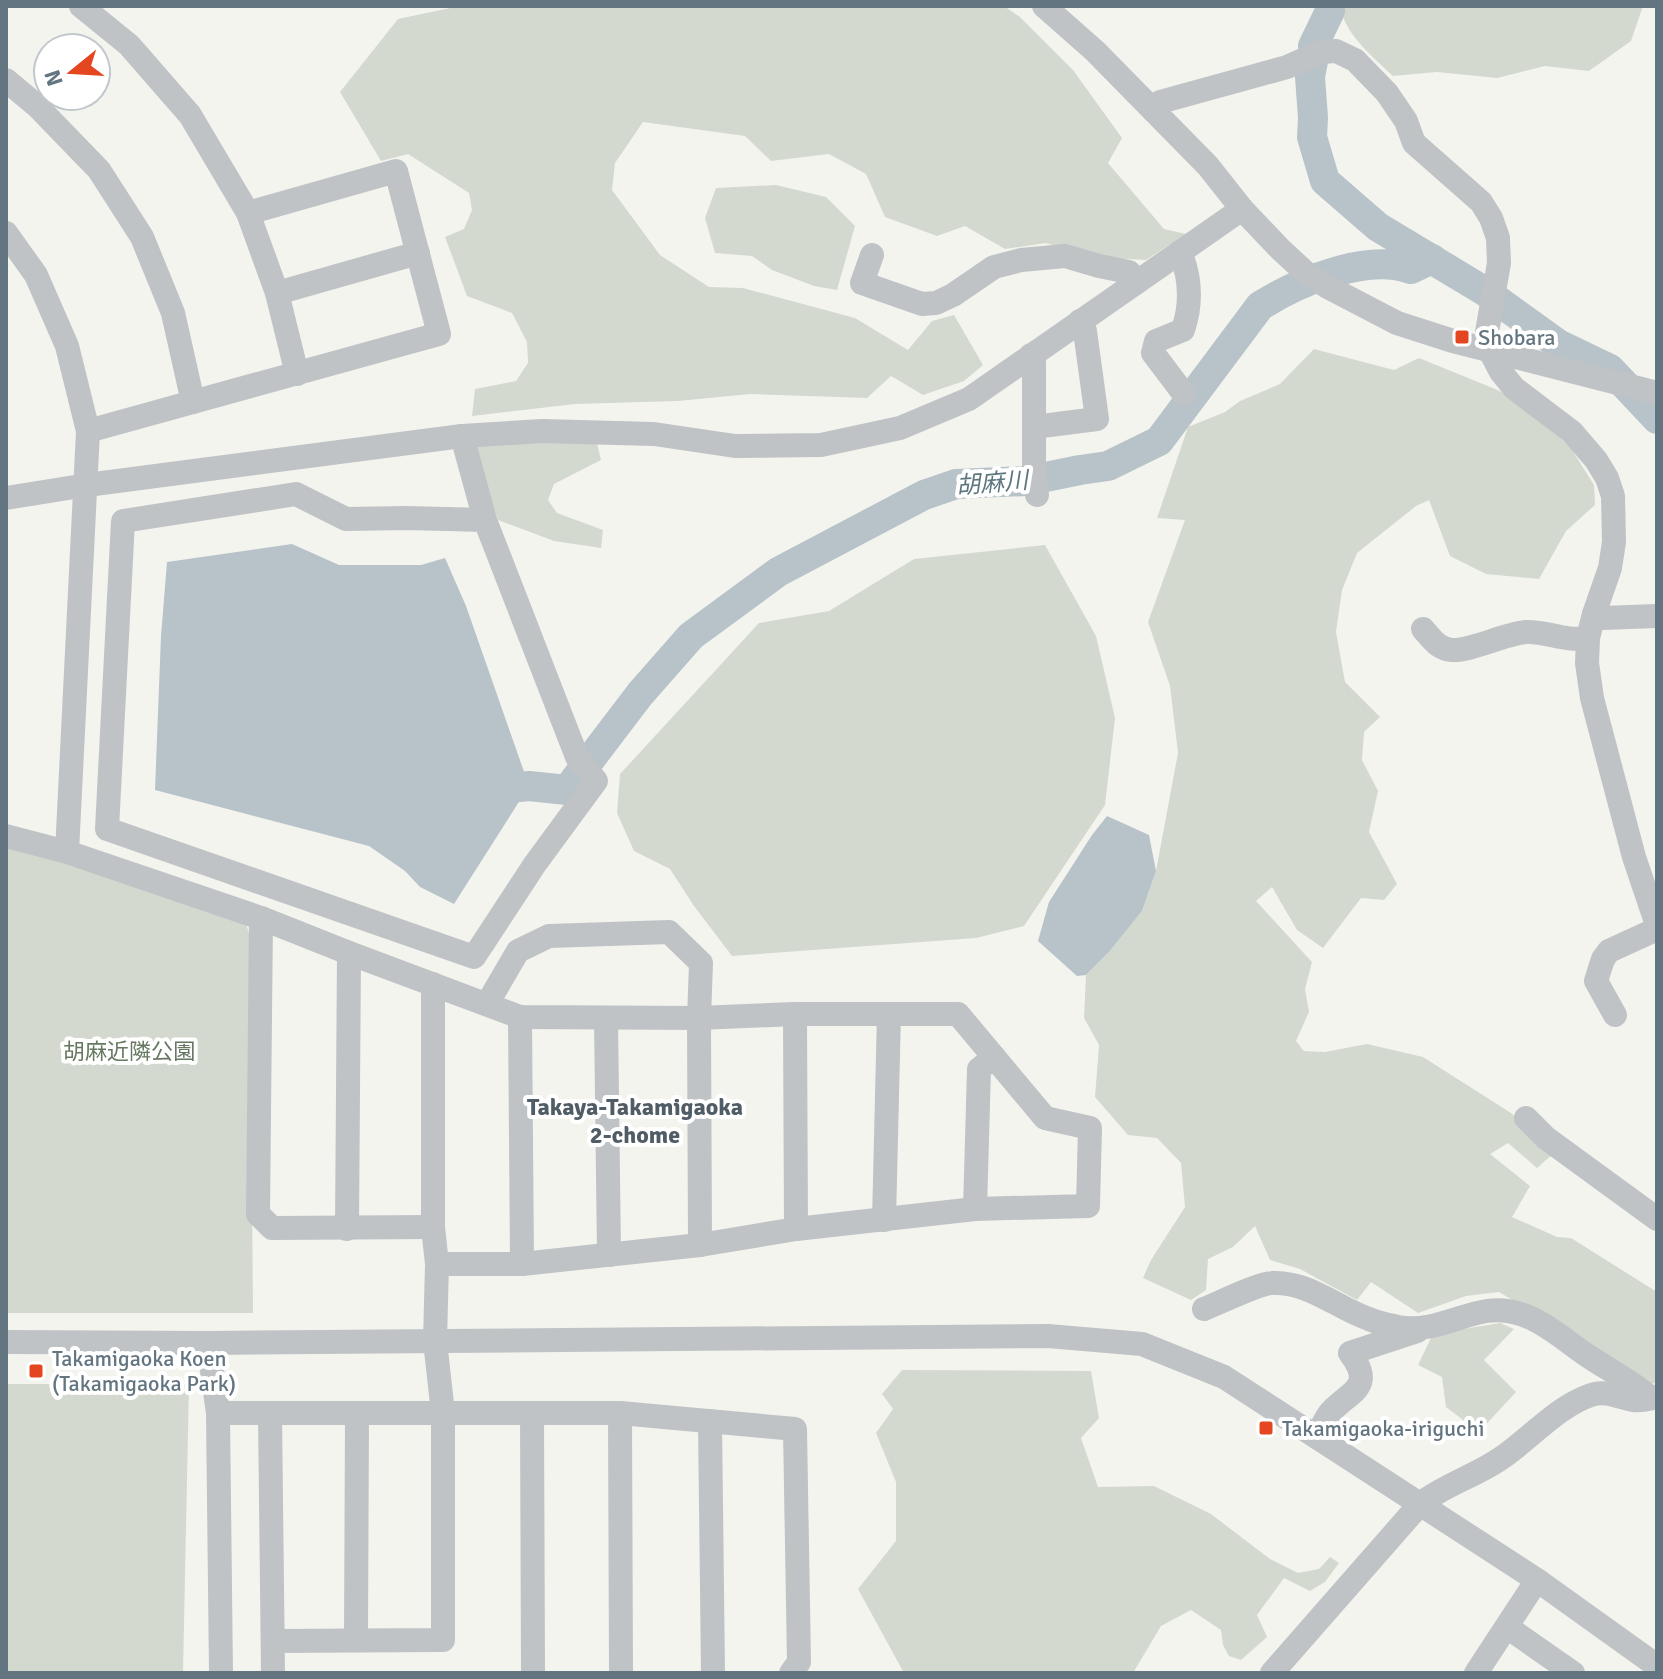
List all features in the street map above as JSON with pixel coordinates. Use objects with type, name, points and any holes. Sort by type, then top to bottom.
[{"type":"street","points":[[81,6],[129,45],[190,115],[248,213],[277,293],[297,374]]},
{"type":"street","points":[[1044,6],[1095,51],[1208,166],[1242,209],[1306,273],[1326,286],[1397,323],[1490,351],[1657,393]]},
{"type":"street","points":[[1153,110],[1160,102],[1287,67],[1321,52],[1336,51],[1355,60],[1387,93],[1406,121],[1414,143],[1481,202],[1491,218],[1498,238],[1499,263],[1487,332],[1490,351],[1514,388],[1572,432],[1596,460],[1613,496],[1614,542],[1610,568],[1591,626],[1587,663],[1592,698],[1634,857],[1657,927],[1609,951],[1603,959],[1596,981],[1615,1015]]},
{"type":"street","points":[[6,80],[37,106],[99,170],[142,237],[173,313],[193,402]]},
{"type":"street","points":[[88,431],[439,334],[396,171],[248,213]]},
{"type":"street","points":[[6,498],[462,436],[542,431],[654,434],[735,446],[821,445],[900,428],[969,399],[1242,209]]},
{"type":"street","points":[[6,233],[36,275],[67,346],[88,431],[67,852]]},
{"type":"street","points":[[1180,252],[1188,272],[1189,314],[1183,330],[1156,341],[1153,353],[1184,394]]},
{"type":"street","points":[[277,293],[418,253]]},
{"type":"street","points":[[872,255],[862,283],[922,304],[936,303],[994,267],[1021,260],[1065,256],[1129,272],[1137,282]]},
{"type":"street","points":[[1034,427],[1097,419],[1085,331],[1080,321]]},
{"type":"street","points":[[1031,355],[1034,362],[1034,474],[1037,495]]},
{"type":"street","points":[[462,436],[485,520],[577,757],[596,781],[535,864],[474,957],[107,829],[123,521],[296,494],[346,519],[485,520]]},
{"type":"street","points":[[1423,629],[1440,648],[1455,651],[1529,632],[1574,641],[1602,618],[1657,616]]},
{"type":"street","points":[[6,836],[67,852],[261,918],[520,1017],[958,1014],[1045,1118],[1090,1128],[1088,1206],[975,1209],[796,1229],[700,1245],[522,1264],[437,1264]]},
{"type":"street","points":[[261,918],[258,1214],[272,1228],[433,1227]]},
{"type":"street","points":[[487,1004],[518,951],[549,936],[669,932],[701,963],[700,1245]]},
{"type":"street","points":[[347,1229],[349,953]]},
{"type":"street","points":[[273,1641],[443,1640],[443,1413],[435,1341],[437,1264],[433,1227],[433,984]]},
{"type":"street","points":[[795,1014],[796,1229]]},
{"type":"street","points":[[884,1220],[889,1014]]},
{"type":"street","points":[[520,1017],[522,1264]]},
{"type":"street","points":[[606,1018],[609,1255]]},
{"type":"street","points":[[975,1209],[979,1069],[994,1057]]},
{"type":"street","points":[[1526,1118],[1546,1138],[1657,1219]]},
{"type":"street","points":[[1204,1309],[1271,1283],[1301,1287],[1369,1320],[1420,1330]]},
{"type":"street","points":[[1317,1437],[1330,1413],[1357,1390],[1361,1380],[1350,1353],[1488,1311],[1508,1311],[1530,1317],[1654,1398]]},
{"type":"street","points":[[6,1342],[1048,1336],[1142,1344],[1224,1377],[1537,1580],[1657,1666]]},
{"type":"street","points":[[208,1343],[218,1413],[221,1673]]},
{"type":"street","points":[[1272,1673],[1429,1497],[1480,1472],[1563,1409],[1591,1395],[1609,1393],[1637,1400],[1654,1398]]},
{"type":"street","points":[[218,1413],[620,1413],[795,1429],[799,1662],[791,1673]]},
{"type":"street","points":[[270,1413],[273,1673]]},
{"type":"street","points":[[356,1640],[357,1413]]},
{"type":"street","points":[[532,1413],[533,1673]]},
{"type":"street","points":[[620,1413],[621,1673]]},
{"type":"street","points":[[710,1421],[713,1673]]},
{"type":"street","points":[[1476,1673],[1537,1580]]},
{"type":"street","points":[[1507,1627],[1573,1673]]},
{"type":"green space","points":[[453,6],[1004,6],[1020,17],[1073,70],[1122,138],[1108,163],[1164,229],[1186,234],[1146,260],[1090,257],[1046,243],[1005,249],[965,226],[937,236],[885,217],[866,174],[829,154],[771,161],[745,136],[643,122],[615,163],[612,190],[660,255],[709,287],[743,288],[855,318],[908,350],[932,321],[954,315],[983,365],[964,381],[923,395],[891,376],[867,398],[750,394],[678,401],[575,404],[472,416],[475,389],[516,381],[528,363],[527,342],[512,313],[467,296],[445,237],[464,229],[472,210],[469,193],[408,154],[381,161],[340,92],[398,19]]},
{"type":"green space","points":[[1344,6],[1643,6],[1631,41],[1589,71],[1545,66],[1497,78],[1437,72],[1393,76],[1350,31],[1341,12]]},
{"type":"green space","points":[[776,185],[826,197],[855,226],[837,290],[814,286],[772,270],[752,256],[715,253],[705,218],[716,188]]},
{"type":"green space","points":[[1314,349],[1394,370],[1419,358],[1500,391],[1569,445],[1594,485],[1595,505],[1566,531],[1539,579],[1486,574],[1450,556],[1429,500],[1416,506],[1357,553],[1342,590],[1336,632],[1345,682],[1380,717],[1364,732],[1362,760],[1378,791],[1369,832],[1397,884],[1384,900],[1361,898],[1323,948],[1297,930],[1272,887],[1256,901],[1312,962],[1305,989],[1309,1012],[1296,1041],[1304,1051],[1325,1052],[1367,1044],[1423,1057],[1511,1113],[1554,1153],[1537,1168],[1508,1143],[1490,1154],[1530,1186],[1512,1217],[1557,1237],[1571,1238],[1657,1292],[1657,1383],[1647,1384],[1499,1292],[1466,1296],[1418,1313],[1371,1282],[1357,1300],[1300,1269],[1270,1260],[1255,1226],[1233,1247],[1208,1259],[1206,1290],[1191,1300],[1143,1278],[1185,1207],[1181,1163],[1157,1138],[1128,1135],[1095,1097],[1099,1045],[1084,1018],[1086,975],[1142,911],[1156,871],[1178,753],[1170,686],[1148,622],[1185,520],[1157,518],[1188,427],[1280,384]]},
{"type":"green space","points":[[535,438],[597,443],[601,460],[554,484],[548,500],[557,513],[603,530],[601,548],[554,541],[498,520],[469,444]]},
{"type":"green space","points":[[1045,545],[1096,636],[1115,718],[1105,805],[1024,926],[976,938],[732,956],[670,869],[634,851],[617,813],[620,774],[759,623],[829,611],[914,559]]},
{"type":"green space","name":"胡麻近隣公園","points":[[6,845],[245,921],[250,936],[253,1313],[6,1313]]},
{"type":"green space","points":[[1500,1323],[1514,1329],[1484,1360],[1516,1392],[1479,1432],[1446,1407],[1442,1377],[1418,1365],[1433,1334]]},
{"type":"green space","points":[[902,1370],[1091,1371],[1099,1418],[1081,1438],[1098,1487],[1154,1486],[1211,1514],[1270,1559],[1298,1573],[1319,1569],[1330,1557],[1339,1563],[1325,1582],[1310,1591],[1284,1578],[1257,1615],[1267,1637],[1241,1660],[1229,1656],[1223,1645],[1221,1630],[1191,1610],[1161,1626],[1133,1673],[904,1673],[858,1589],[896,1541],[896,1482],[876,1433],[893,1409],[882,1394]]},
{"type":"green space","points":[[6,1384],[189,1384],[183,1673],[6,1673]]},
{"type":"shaded area","points":[[292,544],[339,565],[421,565],[445,558],[466,606],[529,786],[454,904],[420,887],[405,871],[369,846],[155,790],[167,562]]},
{"type":"shaded area","points":[[1107,816],[1149,835],[1156,871],[1142,911],[1086,975],[1077,976],[1038,941],[1049,902]]},
{"type":"waterway","points":[[1330,11],[1313,46],[1310,77],[1312,137],[1325,181],[1378,227],[1486,292],[1558,344],[1610,369],[1657,419]]},
{"type":"waterway","name":"胡麻川","points":[[491,790],[529,786],[567,790],[640,694],[691,636],[778,572],[924,495],[956,484],[1026,481],[1108,466],[1159,441],[1260,306],[1333,272],[1374,265],[1411,269],[1432,259]]},
{"type":"place","name":"Shobara","points":[[1462,337]]},
{"type":"place","name":"Takamigaoka Koen (Takamigaoka Park)","points":[[36,1371]]},
{"type":"place","name":"Takamigaoka-iriguchi","points":[[1266,1428]]},
{"type":"district","name":"Takaya-Takamigaoka 2-chome","points":[[635,1121]]}]
